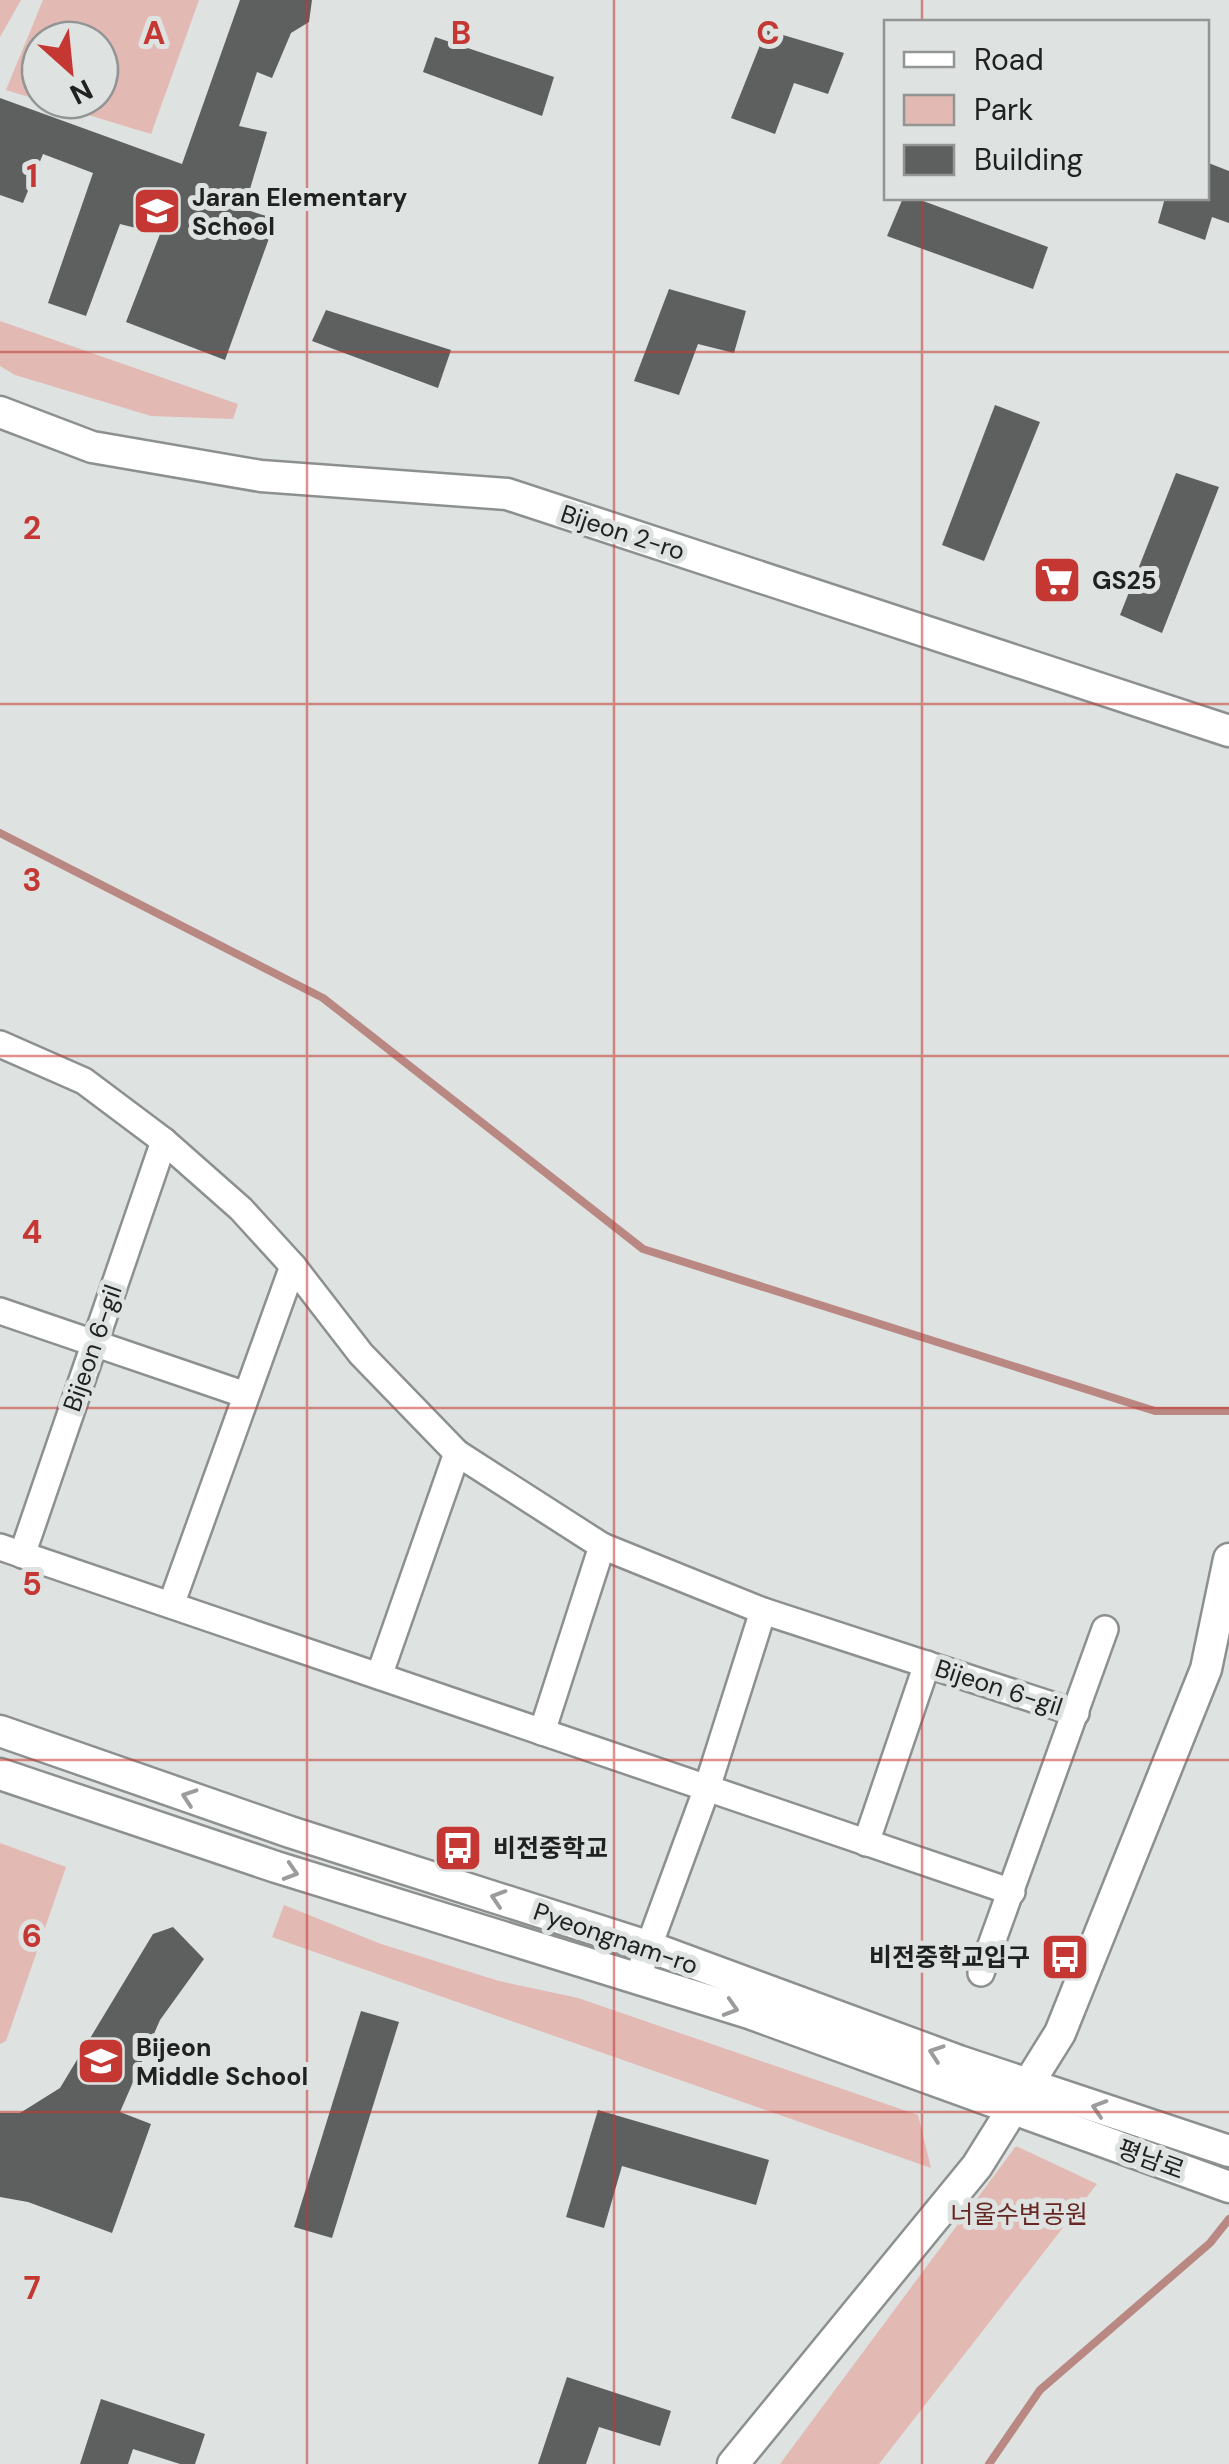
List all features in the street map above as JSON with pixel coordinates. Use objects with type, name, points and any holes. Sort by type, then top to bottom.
[{"type":"street","name":"Bijeon 2-ro","points":[[0,412],[92,446],[260,476],[507,494],[1229,731]]},
{"type":"street","name":"Bijeon 6-gil","points":[[2,1051],[84,1081],[164,1141],[241,1209],[293,1266],[360,1354],[457,1454],[602,1546],[764,1611],[1076,1712],[1012,1892],[11,1551],[94,1343],[164,1141]]},
{"type":"street","points":[[171,1606],[243,1394],[293,1266]]},
{"type":"street","points":[[0,1311],[243,1394]]},
{"type":"street","points":[[378,1676],[457,1454]]},
{"type":"street","points":[[542,1732],[602,1546]]},
{"type":"street","points":[[733,2464],[976,2166],[1060,2034],[1206,1668],[1229,1560]]},
{"type":"street","points":[[638,1979],[707,1788],[764,1611]]},
{"type":"street","points":[[1076,1712],[1105,1629]]},
{"type":"street","points":[[866,1842],[927,1664]]},
{"type":"street","name":"Pyeongnam-ro","points":[[0,1731],[290,1832],[647,1946],[821,2012],[1020,2095],[1169,2130],[1229,2151]]},
{"type":"street","points":[[0,1774],[276,1867],[1020,2095]]},
{"type":"street","points":[[980,1973],[1012,1892]]},
{"type":"street","name":"평남로","points":[[1020,2095],[1074,2132],[1229,2187]]},
{"type":"green space","points":[[0,0],[21,0],[0,37]]},
{"type":"green space","points":[[43,0],[199,0],[151,134],[105,120],[120,120],[120,20],[35,20]]},
{"type":"green space","points":[[20,56],[20,94],[6,90]]},
{"type":"green space","points":[[0,321],[238,404],[233,419],[151,416],[15,375],[0,366]]},
{"type":"green space","points":[[0,1843],[66,1867],[6,2041],[0,2044]]},
{"type":"green space","points":[[284,1905],[381,1944],[499,1981],[578,1998],[918,2115],[931,2168],[272,1937]]},
{"type":"green space","name":"너울수변공원","points":[[1016,2146],[1097,2184],[879,2464],[780,2464]]},
{"type":"building","points":[[240,0],[312,0],[309,22],[291,33],[272,78],[257,72],[239,126],[267,132],[244,209],[276,219],[225,360],[126,322],[160,234],[120,224],[86,316],[48,303],[93,173],[43,154],[23,203],[0,195],[0,98],[20,105],[20,120],[61,120],[182,164]]},
{"type":"building","points":[[766,30],[844,53],[828,94],[794,83],[775,134],[731,118]]},
{"type":"building","points":[[435,37],[554,77],[542,116],[423,72]]},
{"type":"building","points":[[1209,163],[1229,171],[1229,223],[1212,217],[1205,240],[1158,223],[1164,200],[1209,200]]},
{"type":"building","points":[[902,200],[920,200],[1048,247],[1033,289],[887,236]]},
{"type":"building","points":[[669,289],[746,311],[734,353],[698,344],[679,395],[634,381]]},
{"type":"building","points":[[326,310],[451,350],[438,388],[312,341]]},
{"type":"building","points":[[995,405],[1040,422],[984,561],[942,545]]},
{"type":"building","points":[[1176,473],[1219,487],[1162,633],[1120,615]]},
{"type":"building","points":[[173,1927],[204,1959],[160,2020],[120,2112],[151,2124],[112,2233],[28,2202],[0,2197],[0,2113],[20,2113],[60,2088],[153,1934]]},
{"type":"building","points":[[361,2011],[399,2022],[332,2238],[294,2227]]},
{"type":"building","points":[[598,2110],[769,2160],[756,2205],[622,2166],[604,2228],[566,2217]]},
{"type":"building","points":[[567,2377],[671,2411],[660,2446],[599,2427],[586,2464],[538,2464]]},
{"type":"building","points":[[101,2399],[205,2434],[195,2464],[180,2464],[133,2449],[128,2464],[80,2464]]},
{"type":"waterway","points":[[0,833],[323,998],[643,1249],[1155,1411],[1229,1411]]},
{"type":"waterway","points":[[989,2464],[1040,2390],[1210,2243],[1229,2219]]},
{"type":"place","name":"Jaran Elementary School","points":[[157,211]]},
{"type":"place","name":"GS25","points":[[1057,580]]},
{"type":"place","name":"비전중학교","points":[[458,1848]]},
{"type":"place","name":"비전중학교입구","points":[[1065,1957]]},
{"type":"place","name":"Bijeon Middle School","points":[[101,2061]]}]
